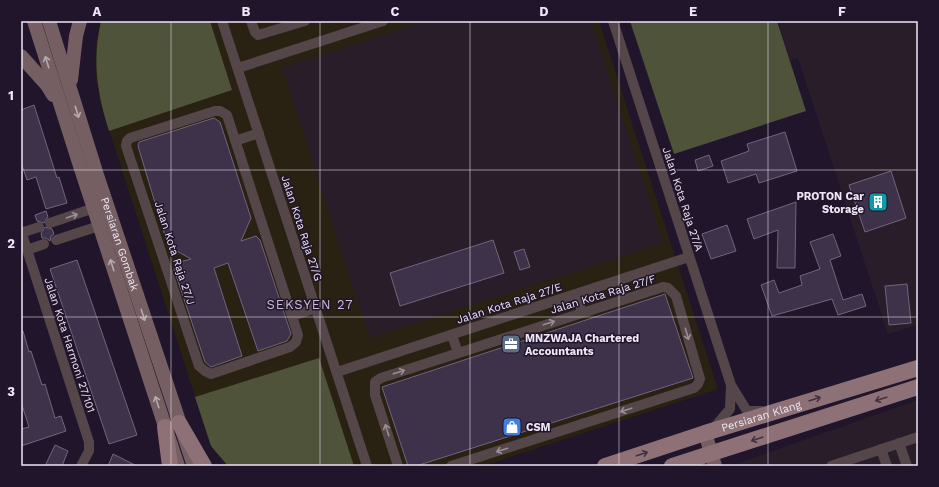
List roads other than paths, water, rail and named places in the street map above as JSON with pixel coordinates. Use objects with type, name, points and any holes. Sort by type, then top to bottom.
[{"type":"main road","name":"Persiaran Gombak","points":[[34,21],[99,226],[172,425],[194,466]]},
{"type":"main road","name":"Persiaran Gombak","points":[[49,21],[172,425],[178,466]]},
{"type":"main road","points":[[70,87],[73,56],[80,21]]},
{"type":"main road","points":[[21,56],[47,85],[63,113]]},
{"type":"main road","name":"Persiaran Klang","points":[[605,466],[708,432],[918,368]]},
{"type":"main road","name":"Persiaran Klang","points":[[672,466],[713,460],[918,387]]},
{"type":"main road","points":[[170,466],[172,425]]},
{"type":"main road","points":[[172,425],[204,466]]},
{"type":"main road","points":[[708,432],[713,460]]},
{"type":"main road","points":[[686,439],[694,463]]},
{"type":"street","name":"Jalan Kota Raja 27/G","points":[[222,21],[367,466]]},
{"type":"street","points":[[251,21],[256,34],[264,34],[305,21]]},
{"type":"street","points":[[238,68],[353,26],[382,21]]},
{"type":"street","name":"Jalan Kota Raja 27/A","points":[[613,21],[731,385],[747,411],[783,409]]},
{"type":"street","name":"Jalan Kota Raja 27/J","points":[[235,141],[227,115],[220,111],[215,111],[130,138],[127,141],[126,146],[199,366],[211,374],[290,347],[296,342],[298,334],[292,316]]},
{"type":"street","points":[[259,133],[235,141],[292,316],[316,308]]},
{"type":"street","points":[[50,223],[94,208]]},
{"type":"street","points":[[56,240],[99,226]]},
{"type":"street","points":[[21,232],[39,227]]},
{"type":"street","name":"Jalan Kota Harmoni 27/101","points":[[21,232],[89,442],[89,452],[82,466]]},
{"type":"street","points":[[27,250],[44,244]]},
{"type":"street","name":"Jalan Kota Raja 27/E","points":[[337,372],[689,257]]},
{"type":"street","name":"Jalan Kota Raja 27/F","points":[[398,466],[375,395],[375,382],[381,378],[663,287],[668,288],[676,296],[700,378],[698,384],[694,388],[451,466]]},
{"type":"street","points":[[576,294],[582,312]]},
{"type":"street","points":[[452,335],[458,353]]},
{"type":"street","name":"Jalan Kota Raja 27/A","points":[[708,432],[730,409],[731,385]]},
{"type":"street","points":[[831,466],[918,437]]},
{"type":"street","points":[[899,443],[907,466]]},
{"type":"street","points":[[881,449],[887,466]]},
{"type":"place","name":"PROTON Car Storage","points":[[878,202]]},
{"type":"place","name":"MNZWAJA Chartered Accountants","points":[[511,344]]},
{"type":"place","name":"CSM","points":[[512,427]]},
{"type":"district","name":"SEKSYEN 27","points":[[310,304]]}]
